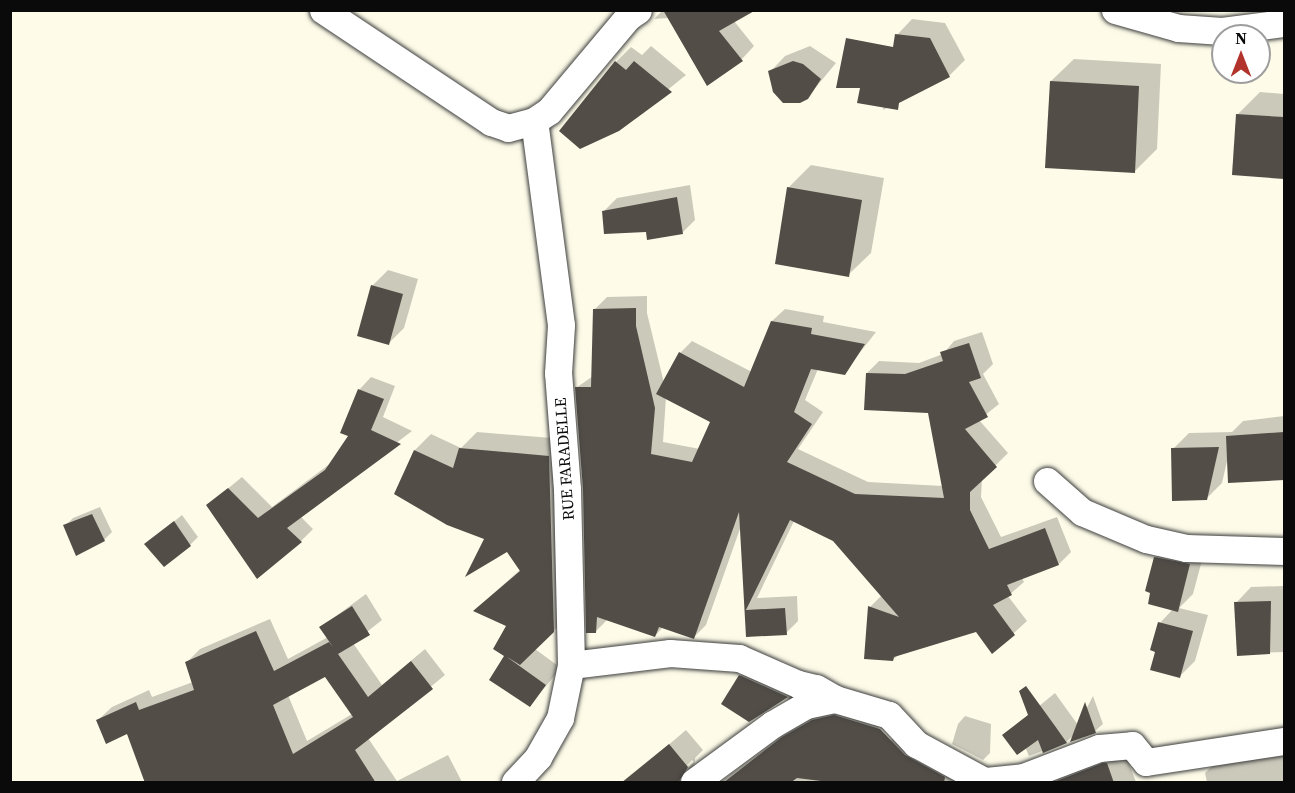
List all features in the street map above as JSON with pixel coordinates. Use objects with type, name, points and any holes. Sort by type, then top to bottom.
[{"type":"street","points":[[323,10],[491,122],[508,128],[534,121],[549,111],[628,17],[638,10]]},
{"type":"street","points":[[1115,10],[1178,28],[1222,31],[1284,23]]},
{"type":"street","name":"RUE FARADELLE","points":[[515,783],[538,757],[560,718],[571,664],[567,489],[558,373],[561,325],[534,121]]},
{"type":"street","points":[[1047,481],[1082,512],[1146,539],[1186,548],[1284,551]]},
{"type":"street","points":[[571,664],[670,653],[739,658],[798,684],[816,687],[835,699],[889,715],[916,744],[986,782],[1023,777],[1099,748],[1132,745],[1146,762],[1284,741]]},
{"type":"street","points":[[694,783],[773,724],[806,705],[835,699]]},
{"type":"building","points":[[663,10],[756,10],[719,31],[743,61],[707,86]]},
{"type":"building","points":[[895,34],[930,38],[950,77],[899,103],[898,110],[857,103],[860,88],[836,88],[846,38],[893,47]]},
{"type":"building","points":[[615,61],[626,70],[634,61],[672,92],[619,131],[580,149],[559,131]]},
{"type":"building","points":[[793,61],[803,64],[821,79],[808,99],[800,103],[783,103],[773,92],[768,71]]},
{"type":"building","points":[[1050,81],[1139,86],[1135,173],[1045,168]]},
{"type":"building","points":[[1236,114],[1284,117],[1284,179],[1232,175]]},
{"type":"building","points":[[787,187],[862,200],[849,277],[775,264]]},
{"type":"building","points":[[677,197],[683,234],[647,240],[646,232],[604,234],[602,211]]},
{"type":"building","points":[[371,285],[403,294],[389,345],[357,336]]},
{"type":"building","points":[[636,308],[636,326],[655,408],[651,454],[692,462],[710,422],[656,394],[679,352],[744,387],[771,321],[812,328],[811,334],[865,344],[845,375],[811,369],[794,412],[812,424],[787,462],[855,494],[944,498],[928,413],[864,410],[866,373],[905,374],[943,361],[940,352],[969,343],[981,378],[969,382],[988,417],[965,429],[997,467],[970,492],[970,510],[989,549],[1045,528],[1059,565],[1007,585],[1012,595],[993,605],[1015,635],[992,654],[976,632],[894,657],[893,661],[864,659],[868,606],[899,617],[833,541],[790,520],[746,610],[785,608],[787,635],[746,637],[739,512],[694,639],[659,627],[655,637],[597,617],[596,633],[586,633],[583,489],[575,387],[591,387],[593,309]]},
{"type":"building","points":[[358,389],[384,399],[371,430],[401,444],[287,528],[302,542],[257,579],[206,505],[228,488],[258,518],[325,470],[348,436],[340,433]]},
{"type":"building","points":[[1284,432],[1284,480],[1228,483],[1226,436]]},
{"type":"building","points":[[1219,447],[1207,500],[1172,501],[1171,448]]},
{"type":"building","points":[[459,448],[549,456],[554,632],[520,665],[507,657],[546,685],[530,707],[489,680],[504,656],[493,649],[506,626],[473,611],[520,571],[507,552],[465,577],[484,539],[447,525],[394,494],[414,450],[453,468]]},
{"type":"building","points":[[92,514],[105,541],[76,556],[63,525]]},
{"type":"building","points":[[174,521],[191,546],[164,567],[144,544]]},
{"type":"building","points":[[1154,557],[1190,564],[1178,612],[1148,604],[1150,593],[1145,591]]},
{"type":"building","points":[[1271,601],[1270,654],[1237,656],[1234,602]]},
{"type":"building","points":[[352,606],[370,635],[338,654],[368,697],[411,661],[433,689],[355,750],[376,783],[145,783],[127,734],[106,744],[96,720],[136,702],[139,710],[194,690],[185,662],[256,631],[274,671],[329,642],[333,647],[319,627]],"holes":[[[325,677],[353,717],[293,754],[273,705]]]},
{"type":"building","points":[[1158,622],[1193,631],[1180,678],[1150,670],[1155,652],[1150,650]]},
{"type":"building","points":[[739,675],[788,697],[749,722],[721,704]]},
{"type":"building","points":[[1026,686],[1067,743],[1043,753],[1038,740],[1017,755],[1002,735],[1028,715],[1019,691]]},
{"type":"building","points":[[1085,702],[1096,733],[1070,742]]},
{"type":"building","points":[[834,715],[880,729],[905,755],[945,777],[944,783],[837,783],[797,778],[790,783],[723,783],[782,737],[812,720]]},
{"type":"building","points":[[669,744],[688,767],[678,783],[621,783]]},
{"type":"building","points":[[1103,763],[1107,763],[1114,783],[1054,782]]}]
